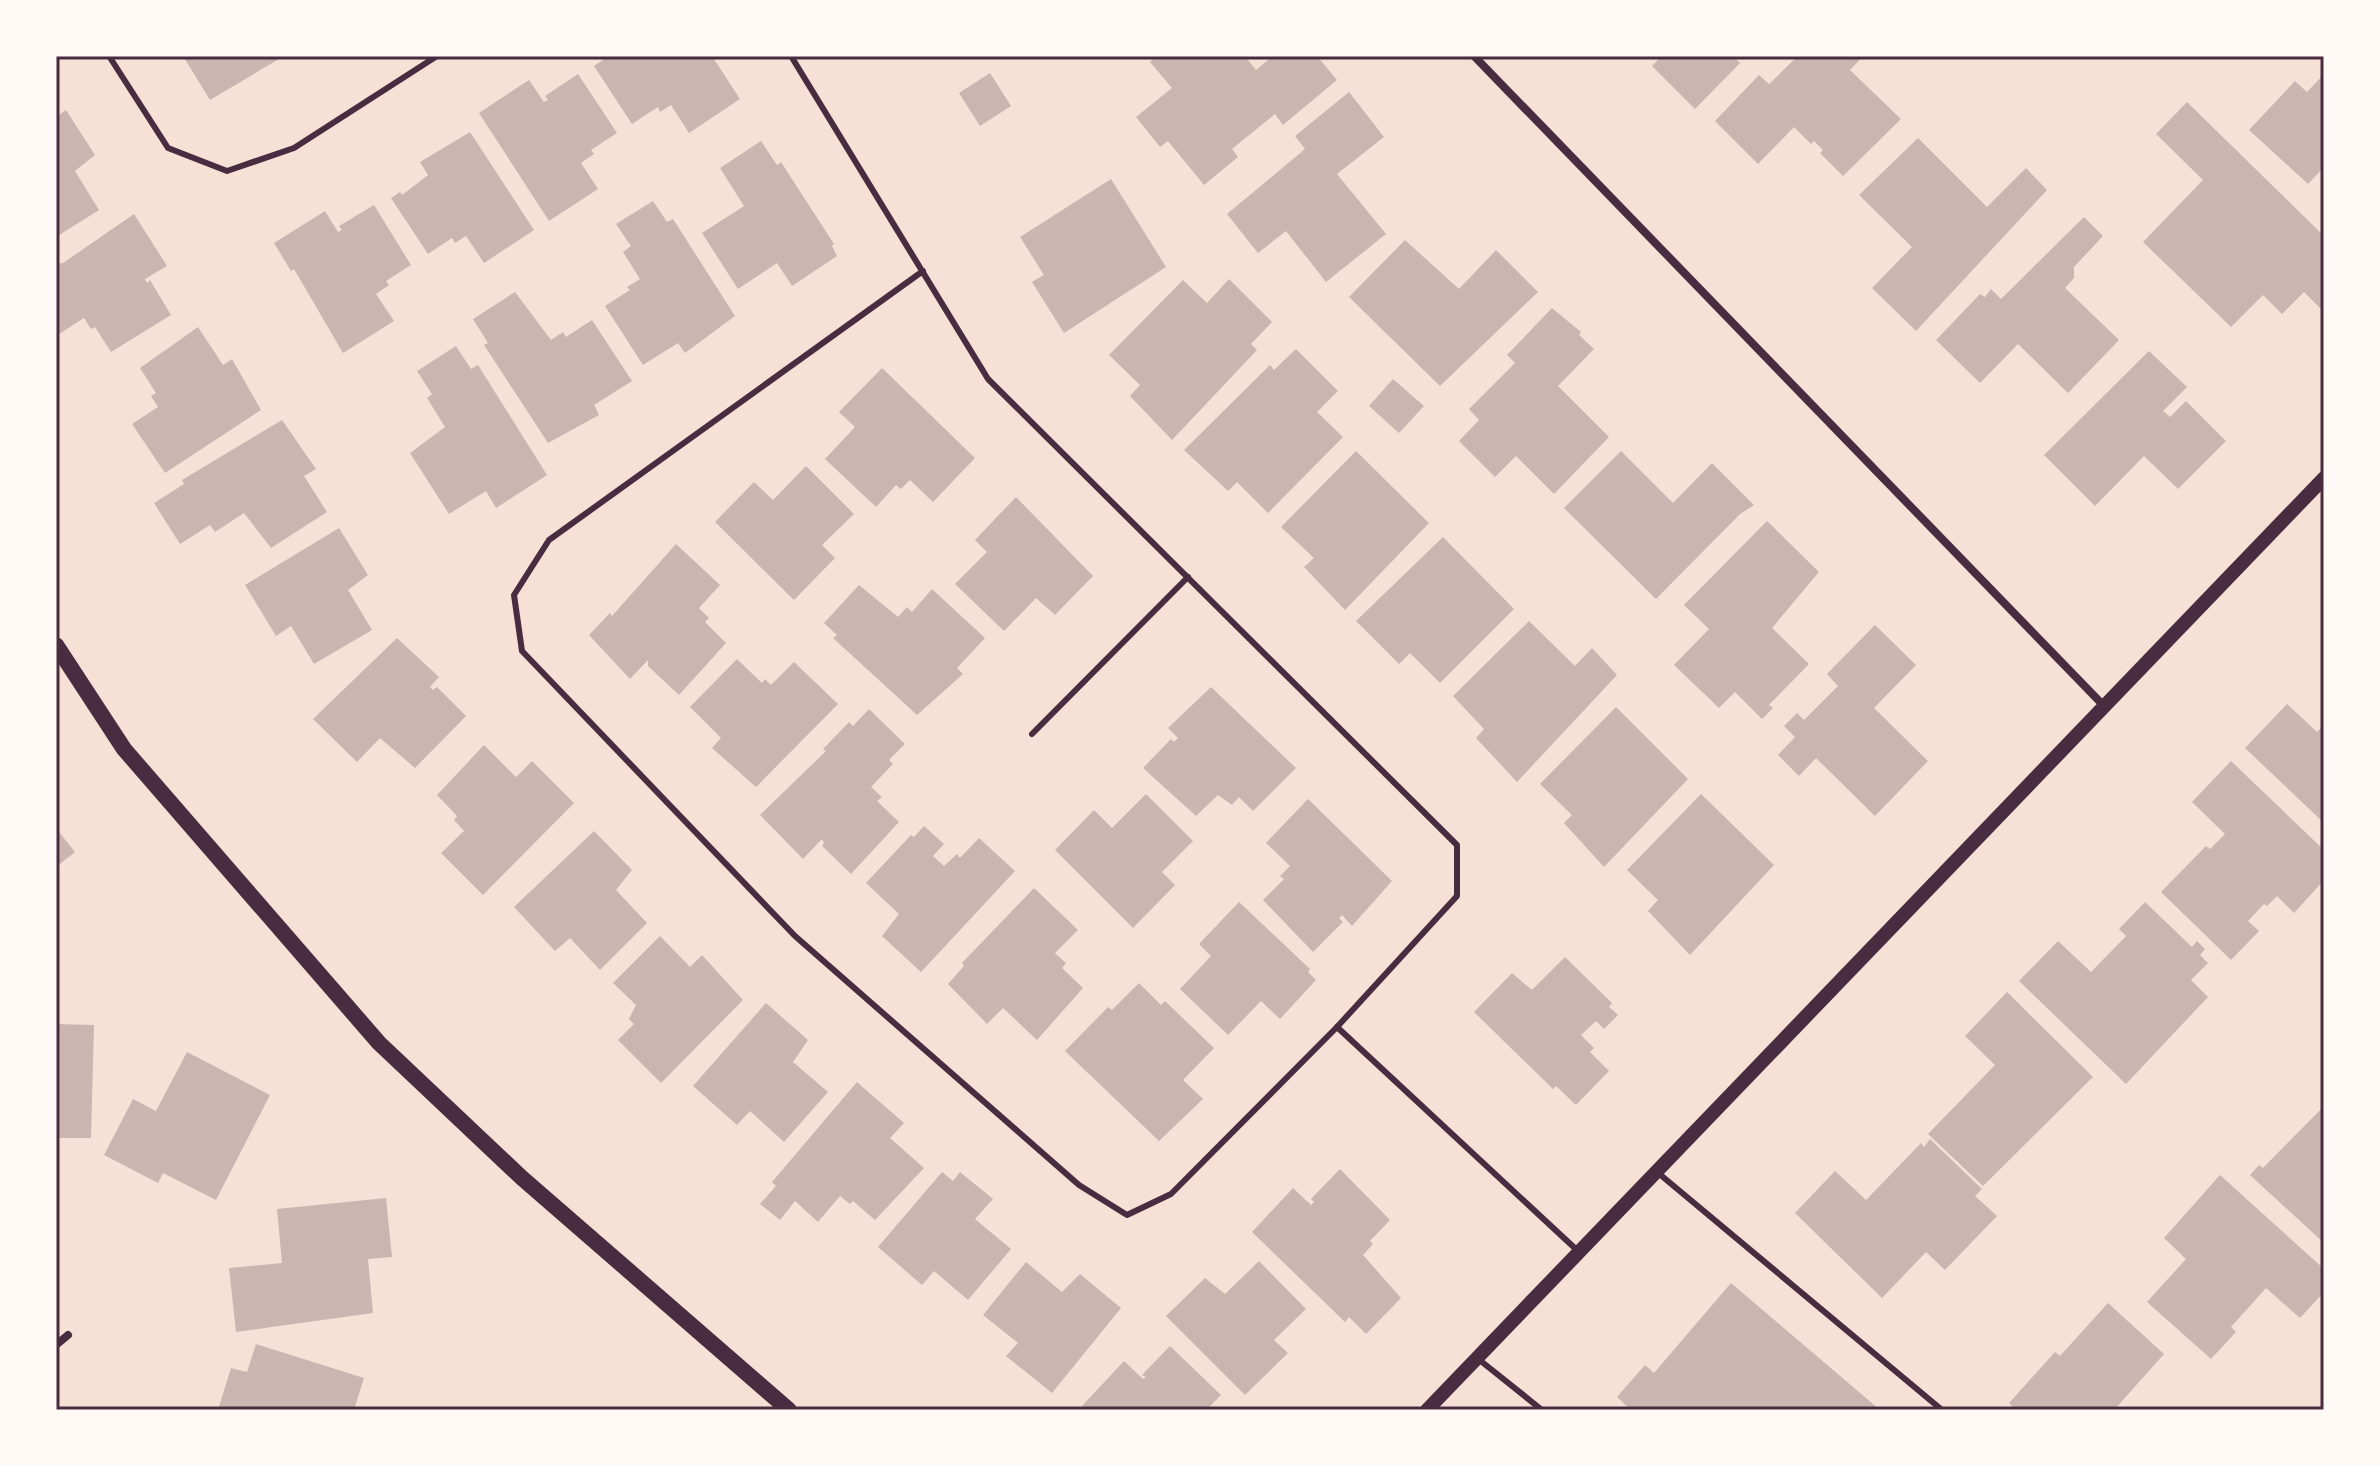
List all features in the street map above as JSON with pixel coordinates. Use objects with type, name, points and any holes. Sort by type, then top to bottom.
[{"type":"main road","points":[[56,645],[124,749],[379,1043],[522,1178],[789,1410]]},
{"type":"street","points":[[1474,56],[2105,707]]},
{"type":"street","points":[[1427,1410],[2324,478]]},
{"type":"street","points":[[56,1345],[68,1335]]},
{"type":"lane","points":[[109,56],[168,148],[227,171],[294,148],[437,56]]},
{"type":"lane","points":[[791,56],[923,271],[988,379],[1457,845],[1457,896],[1337,1027],[1171,1194],[1127,1215],[1079,1185],[795,936],[522,651],[514,595],[549,540],[923,271]]},
{"type":"lane","points":[[1032,734],[1188,577]]},
{"type":"lane","points":[[1337,1027],[1579,1252]]},
{"type":"lane","points":[[1657,1172],[1942,1410]]},
{"type":"lane","points":[[1477,1358],[1542,1410]]},
{"type":"building","points":[[183,56],[284,56],[210,100]]},
{"type":"building","points":[[609,56],[712,56],[740,99],[689,133],[671,105],[660,112],[658,107],[632,124],[594,66]]},
{"type":"building","points":[[1157,56],[1245,56],[1256,70],[1273,56],[1317,56],[1337,80],[1283,125],[1275,114],[1232,149],[1238,157],[1204,185],[1168,141],[1160,147],[1136,117],[1172,88],[1150,62]]},
{"type":"building","points":[[1662,56],[1733,56],[1740,63],[1695,109],[1652,66]]},
{"type":"building","points":[[1798,56],[1863,56],[1850,70],[1901,119],[1843,176],[1820,153],[1823,150],[1814,141],[1811,144],[1794,127],[1758,164],[1715,121],[1759,75],[1769,84]]},
{"type":"building","points":[[990,73],[1011,106],[980,126],[959,93]]},
{"type":"building","points":[[578,74],[617,133],[591,150],[594,154],[581,163],[598,189],[549,221],[479,113],[529,80],[544,102],[548,100],[545,96]]},
{"type":"building","points":[[2324,74],[2324,167],[2308,184],[2249,130],[2295,81],[2307,92]]},
{"type":"building","points":[[1349,92],[1384,137],[1337,174],[1386,234],[1326,282],[1286,231],[1258,253],[1227,214],[1305,149],[1295,136]]},
{"type":"building","points":[[2187,102],[2324,236],[2324,312],[2304,292],[2282,314],[2263,295],[2231,327],[2143,242],[2203,180],[2156,134]]},
{"type":"building","points":[[66,110],[95,155],[75,171],[99,210],[56,237],[56,117]]},
{"type":"building","points":[[470,132],[534,230],[484,263],[466,236],[455,243],[452,238],[428,254],[391,198],[400,192],[402,195],[428,175],[420,162]]},
{"type":"building","points":[[1918,138],[1987,207],[2026,168],[2047,190],[1916,331],[1872,288],[1912,247],[1859,195]]},
{"type":"building","points":[[761,141],[777,165],[781,162],[834,244],[832,246],[837,256],[792,286],[777,263],[738,289],[702,233],[744,206],[720,168]]},
{"type":"building","points":[[1111,179],[1166,267],[1064,333],[1032,282],[1044,275],[1020,237]]},
{"type":"building","points":[[653,201],[667,222],[673,219],[735,316],[685,353],[678,343],[643,365],[605,306],[630,290],[627,287],[640,279],[623,252],[631,246],[616,224]]},
{"type":"building","points":[[374,205],[411,265],[386,281],[389,285],[376,294],[394,321],[343,353],[294,269],[291,271],[274,243],[325,211],[338,232],[342,230],[339,226]]},
{"type":"building","points":[[134,214],[167,266],[145,279],[147,283],[150,280],[171,315],[111,352],[95,327],[91,329],[84,318],[56,336],[56,264],[63,263]]},
{"type":"building","points":[[2084,217],[2103,236],[2074,267],[2074,278],[2065,288],[2119,340],[2068,393],[2018,344],[1980,383],[1936,340],[1980,294],[1985,297],[1991,289],[2001,299]]},
{"type":"building","points":[[1405,240],[1459,289],[1496,250],[1538,292],[1440,386],[1349,297]]},
{"type":"building","points":[[1229,279],[1272,322],[1251,344],[1257,350],[1172,440],[1130,396],[1140,385],[1109,355],[1183,280],[1207,303]]},
{"type":"building","points":[[515,292],[551,340],[563,332],[566,337],[592,320],[632,381],[594,405],[599,415],[548,443],[484,345],[488,343],[473,319]]},
{"type":"building","points":[[1552,308],[1581,332],[1579,335],[1594,349],[1558,386],[1609,437],[1554,494],[1516,456],[1495,477],[1459,441],[1479,420],[1469,409],[1515,363],[1507,355]]},
{"type":"building","points":[[198,327],[223,365],[232,359],[261,410],[165,473],[132,424],[158,407],[151,396],[156,393],[140,368]]},
{"type":"building","points":[[456,346],[471,369],[478,365],[547,475],[496,508],[486,491],[449,514],[410,453],[445,427],[427,398],[432,394],[417,371]]},
{"type":"building","points":[[1296,349],[1338,391],[1317,412],[1343,437],[1268,513],[1237,482],[1228,491],[1184,450],[1270,365],[1274,370]]},
{"type":"building","points":[[2149,351],[2187,387],[2163,411],[2170,417],[2186,401],[2226,441],[2178,489],[2144,456],[2095,506],[2044,455]]},
{"type":"building","points":[[882,368],[975,458],[933,502],[910,480],[901,489],[896,485],[876,507],[825,459],[855,427],[839,412]]},
{"type":"building","points":[[1393,379],[1424,406],[1399,433],[1369,406]]},
{"type":"building","points":[[282,420],[316,469],[304,476],[327,512],[271,548],[244,513],[215,532],[210,525],[180,544],[154,503],[184,484],[182,480]]},
{"type":"building","points":[[1356,451],[1429,523],[1345,610],[1304,567],[1314,558],[1281,527]]},
{"type":"building","points":[[1621,451],[1673,503],[1712,463],[1754,505],[1740,514],[1656,599],[1564,508]]},
{"type":"building","points":[[806,466],[854,514],[822,545],[835,558],[794,600],[715,522],[754,482],[773,500]]},
{"type":"building","points":[[1016,497],[1093,576],[1055,615],[1036,598],[1004,631],[955,584],[987,552],[975,540]]},
{"type":"building","points":[[1767,521],[1819,572],[1772,628],[1809,664],[1769,705],[1773,708],[1762,719],[1735,692],[1719,708],[1674,665],[1709,629],[1684,605]]},
{"type":"building","points":[[339,528],[368,575],[348,590],[372,630],[314,664],[291,626],[276,636],[245,585]]},
{"type":"building","points":[[1443,537],[1514,609],[1440,683],[1410,653],[1399,664],[1356,621]]},
{"type":"building","points":[[676,544],[720,585],[699,608],[709,618],[705,622],[726,643],[679,695],[648,666],[648,660],[630,679],[589,635],[610,613],[612,616]]},
{"type":"building","points":[[859,585],[898,617],[907,607],[912,612],[932,589],[985,638],[957,668],[963,674],[917,715],[833,638],[837,635],[824,623]]},
{"type":"building","points":[[1529,621],[1575,666],[1592,648],[1617,675],[1517,782],[1476,738],[1484,729],[1453,696]]},
{"type":"building","points":[[1875,625],[1916,665],[1874,708],[1928,761],[1875,816],[1816,758],[1799,776],[1778,755],[1795,737],[1784,726],[1797,713],[1804,720],[1838,686],[1827,674]]},
{"type":"building","points":[[397,638],[439,677],[430,687],[433,690],[437,687],[466,716],[415,768],[380,738],[357,762],[313,719]]},
{"type":"building","points":[[737,659],[762,683],[765,679],[771,685],[794,662],[838,704],[756,787],[712,748],[721,738],[690,707]]},
{"type":"building","points":[[1211,687],[1296,768],[1253,811],[1239,797],[1232,805],[1218,795],[1196,816],[1143,768],[1171,739],[1174,742],[1178,738],[1168,728]]},
{"type":"building","points":[[2287,704],[2317,732],[2324,724],[2324,823],[2245,748]]},
{"type":"building","points":[[1616,707],[1688,779],[1604,867],[1564,823],[1572,815],[1540,784]]},
{"type":"building","points":[[869,709],[905,744],[889,760],[893,764],[871,787],[882,797],[877,801],[899,822],[851,874],[822,846],[822,839],[803,859],[760,815],[826,751],[823,749],[849,722],[853,726]]},
{"type":"building","points":[[484,745],[516,777],[532,761],[574,803],[483,895],[441,853],[464,831],[454,820],[457,816],[437,795]]},
{"type":"building","points":[[2231,761],[2324,850],[2324,880],[2294,913],[2277,896],[2267,906],[2264,904],[2248,921],[2259,931],[2231,960],[2161,892],[2206,846],[2210,849],[2225,834],[2192,802]]},
{"type":"building","points":[[1146,794],[1193,841],[1162,872],[1175,885],[1133,928],[1055,850],[1094,810],[1112,828]]},
{"type":"building","points":[[1701,794],[1774,865],[1690,955],[1648,911],[1658,900],[1627,870]]},
{"type":"building","points":[[1308,799],[1392,881],[1352,926],[1342,915],[1339,918],[1343,922],[1313,952],[1263,900],[1284,879],[1280,876],[1290,866],[1266,843]]},
{"type":"building","points":[[924,826],[944,844],[933,856],[944,866],[957,854],[960,858],[979,838],[1015,871],[921,972],[882,936],[899,914],[866,883],[911,835],[914,837]]},
{"type":"building","points":[[56,828],[75,852],[56,867]]},
{"type":"building","points":[[594,831],[632,870],[616,890],[647,923],[600,970],[570,938],[555,951],[514,907]]},
{"type":"building","points":[[1034,888],[1078,930],[1055,953],[1066,963],[1062,968],[1083,988],[1037,1040],[1003,1008],[987,1024],[948,984],[964,966],[962,963]]},
{"type":"building","points":[[1239,902],[1310,969],[1308,972],[1316,980],[1280,1019],[1261,1001],[1228,1035],[1180,989],[1211,956],[1199,944]]},
{"type":"building","points":[[2145,902],[2192,947],[2197,941],[2205,949],[2200,955],[2208,963],[2191,980],[2208,997],[2126,1084],[2019,981],[2058,941],[2091,972],[2126,936],[2119,929]]},
{"type":"building","points":[[660,936],[690,967],[702,955],[743,1000],[661,1083],[618,1040],[634,1024],[629,1019],[636,1005],[613,983]]},
{"type":"building","points":[[1565,957],[1612,1003],[1609,1007],[1618,1015],[1604,1029],[1596,1021],[1581,1035],[1594,1048],[1590,1052],[1609,1071],[1576,1105],[1556,1086],[1553,1089],[1474,1012],[1512,973],[1532,990]]},
{"type":"building","points":[[1139,983],[1161,1005],[1165,1001],[1214,1048],[1183,1080],[1203,1099],[1159,1141],[1065,1051],[1108,1007],[1112,1010]]},
{"type":"building","points":[[2007,992],[2093,1077],[1983,1186],[1928,1134],[1995,1065],[1965,1036]]},
{"type":"building","points":[[766,1003],[808,1040],[793,1062],[828,1092],[784,1142],[750,1111],[737,1125],[693,1086]]},
{"type":"building","points":[[56,1024],[94,1025],[91,1138],[56,1138]]},
{"type":"building","points":[[187,1052],[270,1095],[216,1200],[163,1173],[158,1183],[104,1155],[133,1099],[156,1111]]},
{"type":"building","points":[[857,1082],[904,1123],[890,1138],[924,1168],[875,1220],[853,1201],[850,1204],[840,1196],[818,1222],[795,1201],[780,1220],[760,1204],[776,1186],[772,1182]]},
{"type":"building","points":[[2324,1106],[2324,1243],[2250,1175],[2259,1165],[2263,1168]]},
{"type":"building","points":[[1930,1139],[1982,1189],[1975,1196],[1997,1216],[1945,1270],[1926,1252],[1882,1298],[1795,1213],[1835,1171],[1866,1200],[1921,1143],[1924,1147]]},
{"type":"building","points":[[1340,1169],[1390,1220],[1370,1241],[1373,1244],[1363,1255],[1401,1298],[1366,1334],[1349,1317],[1345,1322],[1252,1232],[1293,1188],[1311,1205],[1314,1202],[1311,1199]]},
{"type":"building","points":[[942,1172],[953,1181],[960,1172],[993,1199],[975,1219],[1011,1249],[968,1300],[934,1271],[922,1285],[878,1247]]},
{"type":"building","points":[[2220,1175],[2324,1269],[2324,1292],[2300,1318],[2266,1288],[2231,1327],[2236,1332],[2211,1359],[2147,1302],[2186,1259],[2164,1238]]},
{"type":"building","points":[[386,1198],[392,1257],[368,1259],[373,1313],[236,1332],[229,1268],[282,1263],[277,1209]]},
{"type":"building","points":[[1259,1261],[1306,1309],[1274,1340],[1288,1353],[1245,1395],[1166,1316],[1205,1278],[1225,1294]]},
{"type":"building","points":[[1026,1262],[1062,1292],[1080,1274],[1121,1308],[1052,1393],[1006,1356],[1018,1343],[983,1315]]},
{"type":"building","points":[[1731,1283],[1880,1410],[1631,1410],[1617,1397],[1645,1365],[1654,1373]]},
{"type":"building","points":[[2108,1303],[2164,1354],[2114,1410],[2016,1410],[2009,1403],[2055,1352],[2060,1356]]},
{"type":"building","points":[[256,1344],[364,1378],[354,1410],[218,1410],[231,1368],[247,1372]]},
{"type":"building","points":[[1170,1346],[1221,1395],[1206,1410],[1086,1410],[1082,1406],[1124,1361],[1143,1379],[1146,1377],[1142,1375]]}]
